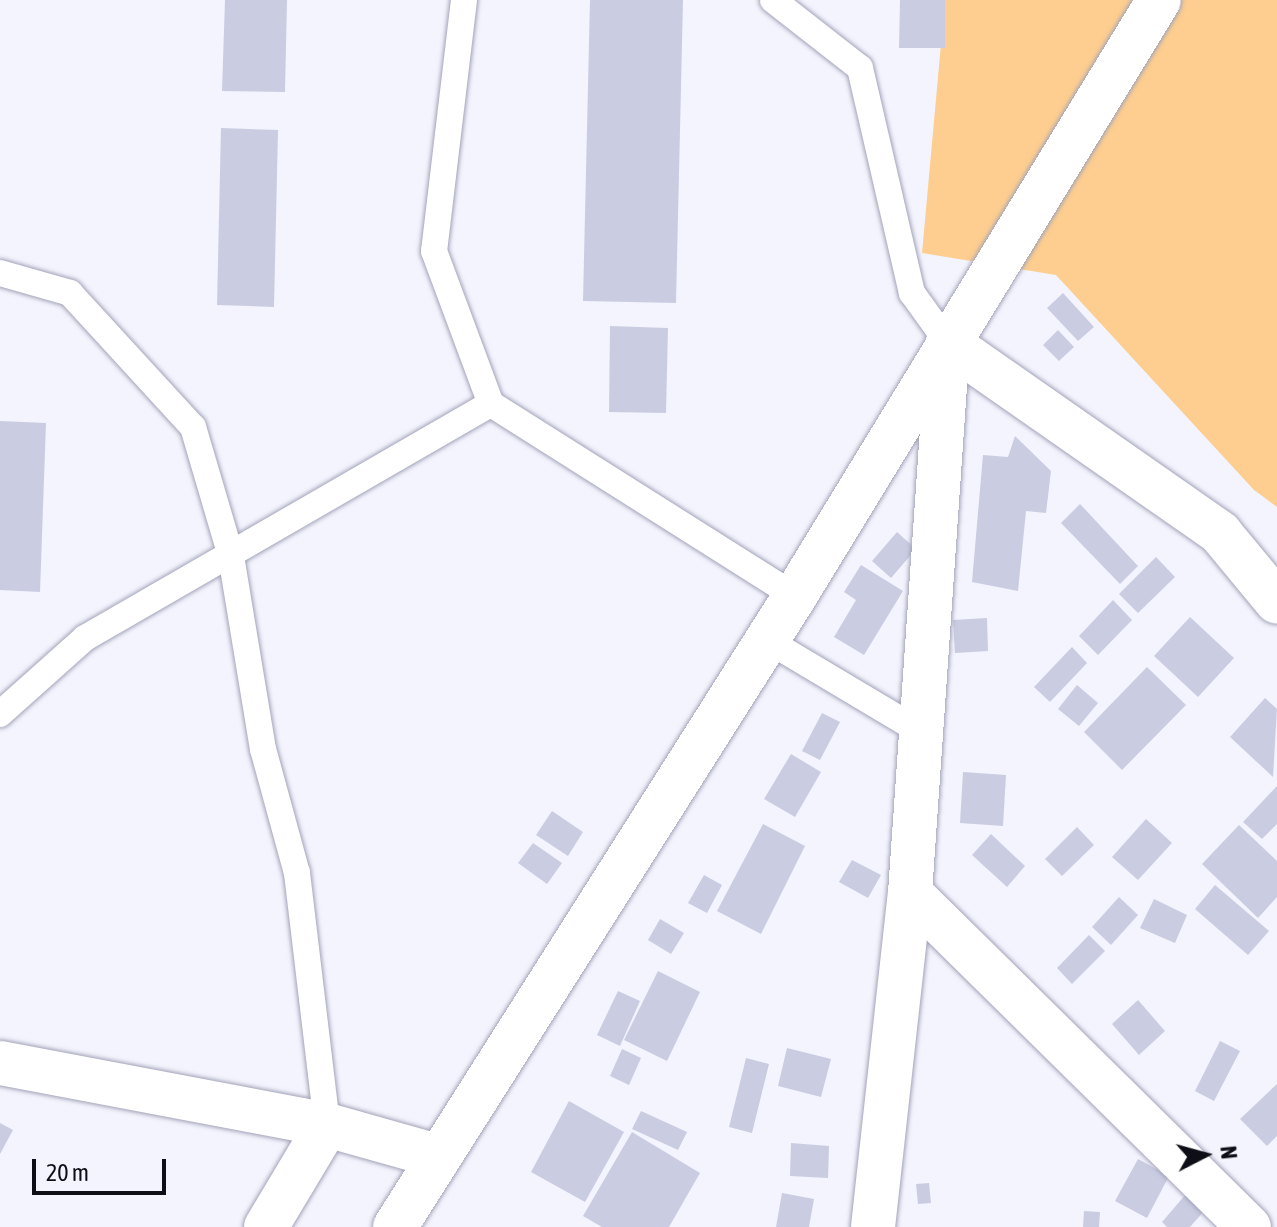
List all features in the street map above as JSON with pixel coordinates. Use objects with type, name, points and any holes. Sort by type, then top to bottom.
[{"type":"street","points":[[395,1227],[437,1156],[795,596],[1159,0]]},
{"type":"street","points":[[948,343],[1220,533],[1277,602]]},
{"type":"street","points":[[873,1227],[910,893],[948,343]]},
{"type":"street","points":[[910,893],[1249,1227]]},
{"type":"street","points":[[0,1063],[327,1125],[437,1156]]},
{"type":"street","points":[[266,1227],[327,1125]]},
{"type":"lane","points":[[464,0],[434,251],[491,404],[795,596]]},
{"type":"lane","points":[[773,0],[860,68],[912,293],[948,343]]},
{"type":"lane","points":[[0,273],[70,293],[193,427],[231,556],[263,749],[297,873],[327,1125]]},
{"type":"lane","points":[[0,714],[85,638],[491,404]]},
{"type":"lane","points":[[767,640],[923,733]]},
{"type":"shaded area","points":[[945,0],[1277,0],[1277,507],[1254,490],[1056,275],[922,253]]},
{"type":"building","points":[[225,0],[287,0],[285,92],[222,91]]},
{"type":"building","points":[[590,0],[683,0],[676,303],[583,301]]},
{"type":"building","points":[[900,0],[945,0],[945,48],[899,48]]},
{"type":"building","points":[[221,128],[278,130],[274,307],[217,305]]},
{"type":"building","points":[[1063,293],[1094,327],[1078,341],[1047,308]]},
{"type":"building","points":[[610,326],[668,328],[666,413],[609,412]]},
{"type":"building","points":[[1058,330],[1074,347],[1059,361],[1043,345]]},
{"type":"building","points":[[0,421],[46,423],[40,592],[0,590]]},
{"type":"building","points":[[1015,436],[1051,471],[1046,513],[1026,511],[1018,591],[972,582],[983,455],[1008,457]]},
{"type":"building","points":[[1080,504],[1138,566],[1120,584],[1061,523]]},
{"type":"building","points":[[897,532],[916,549],[891,578],[872,561]]},
{"type":"building","points":[[1156,557],[1175,577],[1138,613],[1119,594]]},
{"type":"building","points":[[861,565],[903,591],[864,655],[834,637],[856,600],[844,592]]},
{"type":"building","points":[[1113,600],[1132,620],[1098,655],[1079,636]]},
{"type":"building","points":[[1190,617],[1234,658],[1198,697],[1154,656]]},
{"type":"building","points":[[987,618],[988,651],[955,653],[953,620]]},
{"type":"building","points":[[1072,647],[1087,663],[1050,702],[1034,687]]},
{"type":"building","points":[[1147,667],[1186,705],[1122,770],[1084,732]]},
{"type":"building","points":[[1077,685],[1098,703],[1079,726],[1058,709]]},
{"type":"building","points":[[1265,698],[1277,709],[1273,777],[1230,737]]},
{"type":"building","points":[[822,713],[840,722],[820,760],[802,751]]},
{"type":"building","points":[[791,754],[821,772],[795,817],[764,799]]},
{"type":"building","points":[[963,772],[1006,775],[1003,826],[960,823]]},
{"type":"building","points":[[1277,786],[1277,824],[1262,839],[1243,822]]},
{"type":"building","points":[[552,811],[583,832],[568,856],[536,835]]},
{"type":"building","points":[[1146,819],[1172,843],[1138,880],[1112,857]]},
{"type":"building","points":[[763,824],[805,846],[761,934],[717,911]]},
{"type":"building","points":[[1239,825],[1277,861],[1277,897],[1258,918],[1202,864]]},
{"type":"building","points":[[1077,827],[1094,845],[1062,876],[1045,859]]},
{"type":"building","points":[[991,834],[1025,866],[1007,887],[972,855]]},
{"type":"building","points":[[533,843],[562,863],[547,884],[518,863]]},
{"type":"building","points":[[852,860],[881,875],[868,898],[839,882]]},
{"type":"building","points":[[704,875],[722,885],[707,913],[688,903]]},
{"type":"building","points":[[1215,885],[1269,931],[1248,955],[1195,909]]},
{"type":"building","points":[[1119,897],[1138,915],[1111,945],[1092,927]]},
{"type":"building","points":[[1154,899],[1187,915],[1175,943],[1140,928]]},
{"type":"building","points":[[660,919],[684,933],[671,954],[648,940]]},
{"type":"building","points":[[1089,935],[1105,951],[1072,984],[1057,968]]},
{"type":"building","points":[[658,971],[700,992],[667,1061],[624,1040]]},
{"type":"building","points":[[618,991],[640,1001],[620,1046],[597,1035]]},
{"type":"building","points":[[1138,1000],[1165,1031],[1139,1055],[1112,1024]]},
{"type":"building","points":[[1220,1041],[1240,1051],[1214,1101],[1195,1091]]},
{"type":"building","points":[[787,1048],[831,1059],[821,1097],[778,1086]]},
{"type":"building","points":[[622,1049],[641,1058],[629,1085],[610,1076]]},
{"type":"building","points":[[746,1058],[769,1064],[752,1133],[729,1127]]},
{"type":"building","points":[[1277,1084],[1277,1136],[1267,1146],[1240,1119]]},
{"type":"building","points":[[569,1101],[624,1132],[585,1202],[531,1172]]},
{"type":"building","points":[[641,1111],[687,1132],[678,1150],[632,1129]]},
{"type":"building","points":[[0,1123],[13,1130],[0,1154]]},
{"type":"building","points":[[632,1132],[700,1173],[669,1227],[602,1227],[583,1216]]},
{"type":"building","points":[[791,1143],[829,1146],[828,1178],[790,1176]]},
{"type":"building","points":[[1138,1159],[1169,1176],[1147,1218],[1115,1201]]},
{"type":"building","points":[[929,1183],[931,1203],[918,1204],[916,1184]]},
{"type":"building","points":[[782,1193],[814,1199],[809,1227],[776,1227]]},
{"type":"building","points":[[1186,1194],[1204,1211],[1190,1227],[1167,1227],[1162,1222]]},
{"type":"building","points":[[1084,1211],[1100,1212],[1099,1227],[1083,1227]]}]
